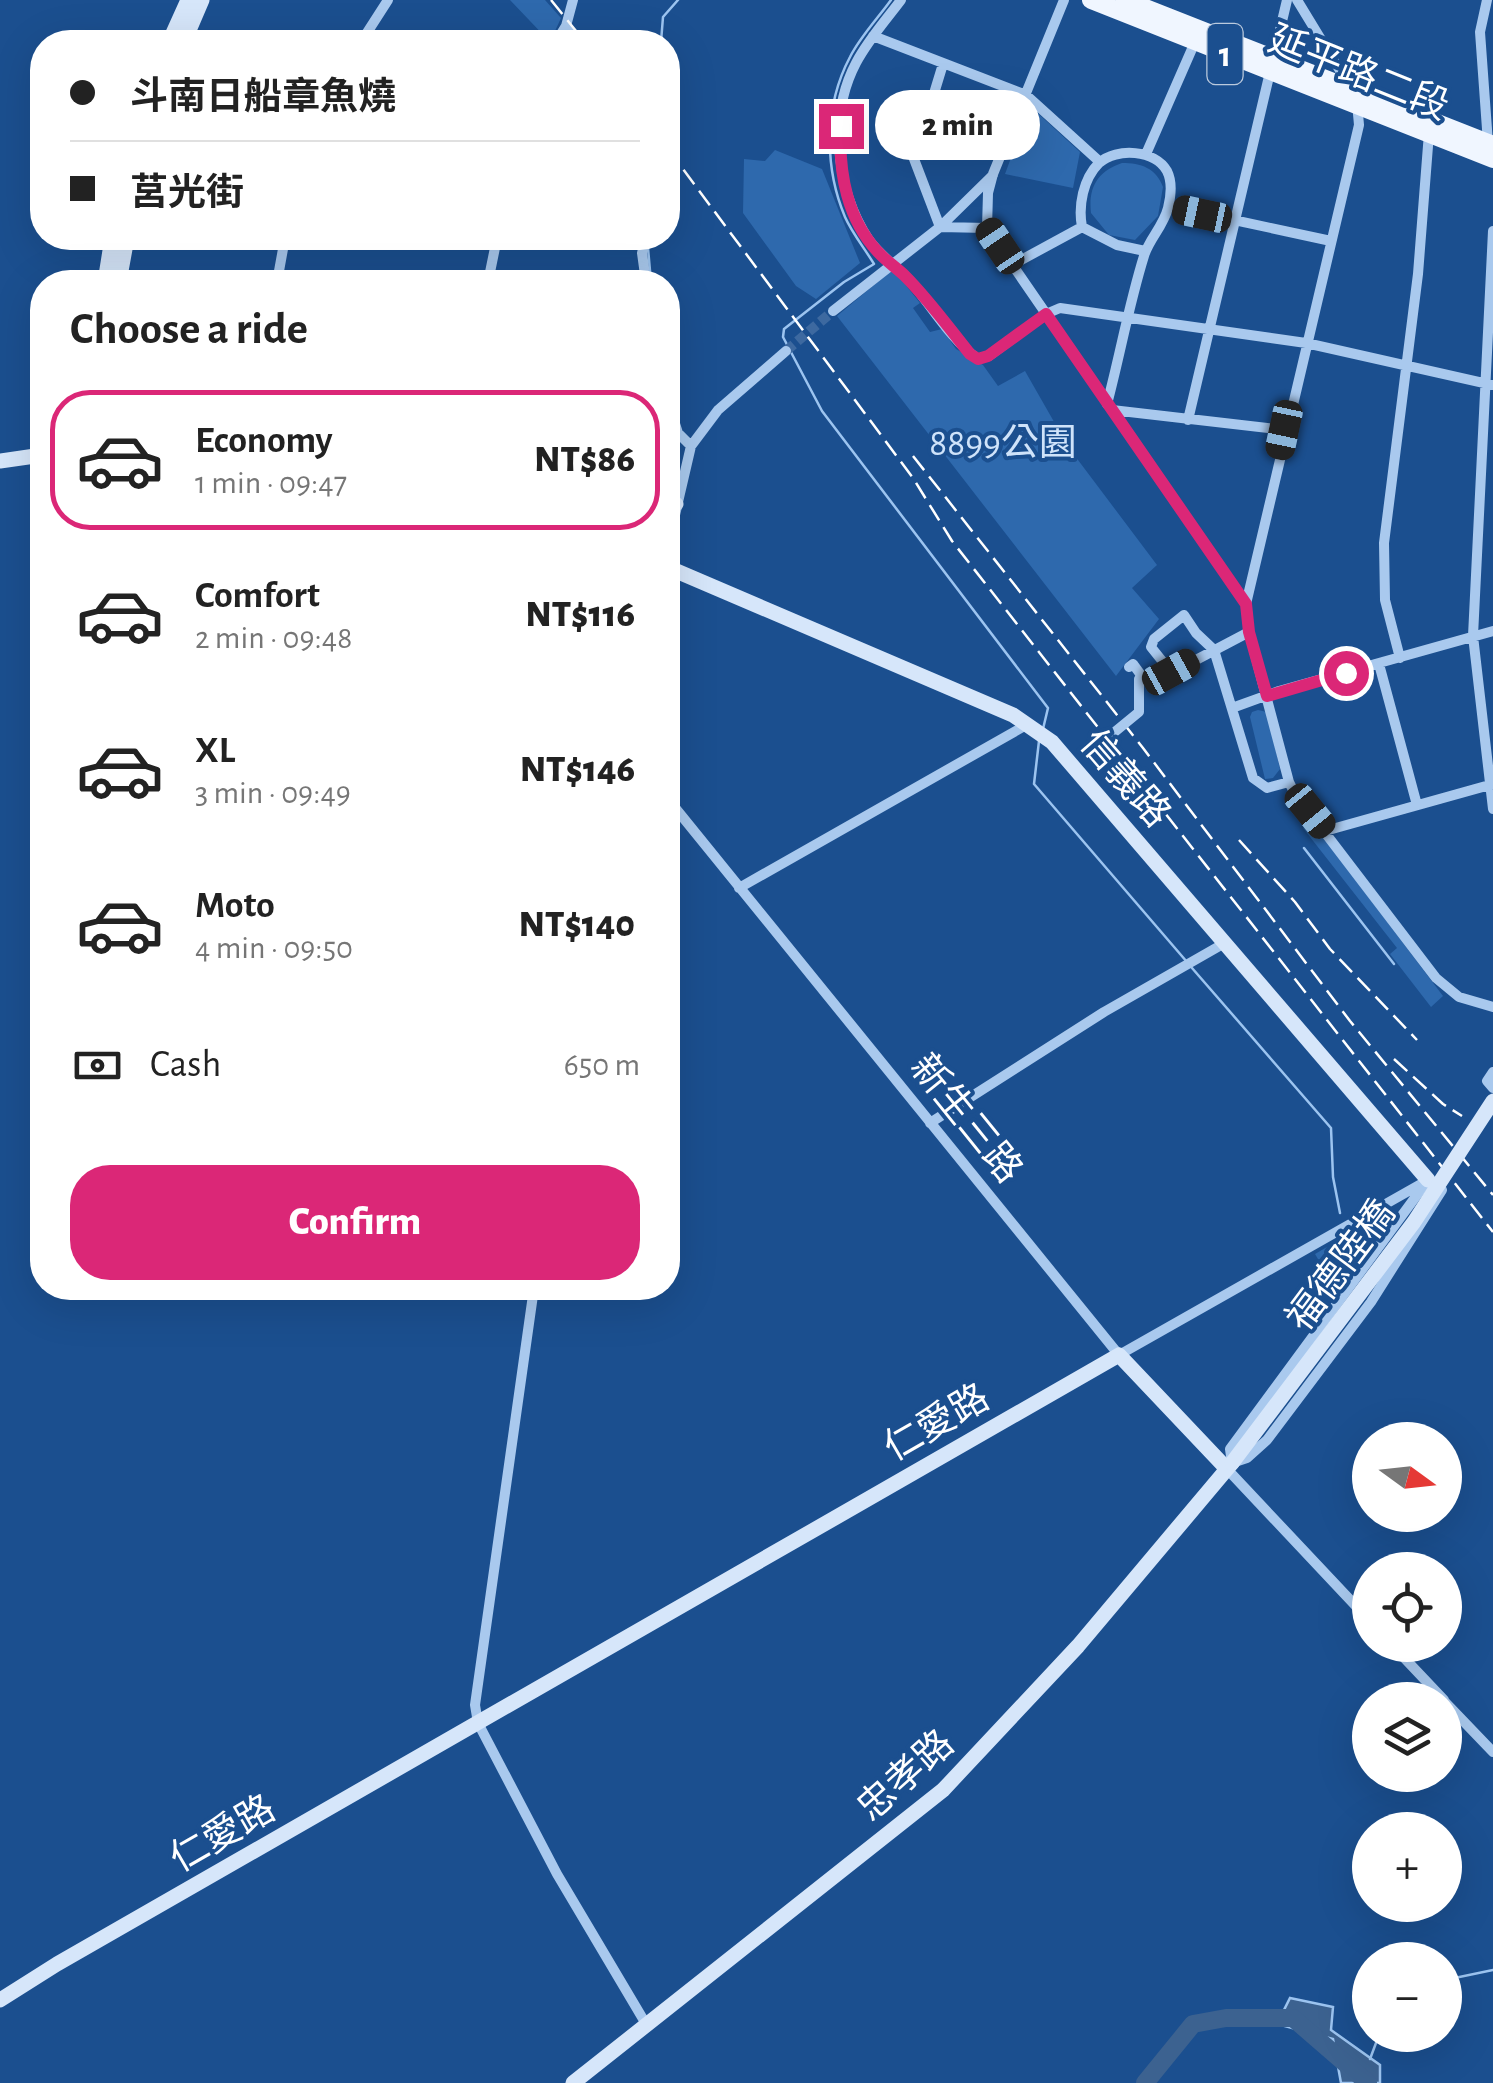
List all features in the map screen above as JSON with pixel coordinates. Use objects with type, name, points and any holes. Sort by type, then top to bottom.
[{"type":"main road","points":[[174,30],[188,0]]},
{"type":"main road","points":[[189,30],[202,0]]},
{"type":"main road","name":"延平路二段","points":[[1091,0],[1195,42],[1271,65]]},
{"type":"main road","name":"延平路二段","points":[[1125,0],[1271,65],[1492,150]]},
{"type":"main road","points":[[0,461],[30,457]]},
{"type":"main road","name":"信義路","points":[[680,573],[1028,723],[1064,756],[1428,1180]]},
{"type":"main road","name":"福德陸橋","points":[[1229,1466],[1414,1222],[1493,1100]]},
{"type":"main road","name":"新生三路","points":[[1119,1355],[1229,1466]]},
{"type":"main road","name":"仁愛路","points":[[0,2000],[1119,1355]]},
{"type":"main road","name":"忠孝路","points":[[573,2083],[944,1790],[1078,1646],[1229,1466]]},
{"type":"street","points":[[369,30],[388,0]]},
{"type":"street","points":[[564,30],[573,0]]},
{"type":"street","points":[[902,0],[855,64],[843,99],[840,167],[858,220],[880,254],[905,275],[978,359],[1060,308],[1306,343],[1489,384]]},
{"type":"street","points":[[1064,0],[993,174],[987,228],[1246,604]]},
{"type":"street","points":[[1188,420],[1287,0]]},
{"type":"street","points":[[1297,0],[1355,99],[1359,124],[1246,604],[1249,632],[1289,782],[1436,978],[1459,998],[1493,1008]]},
{"type":"street","points":[[1488,6],[1481,53],[1492,150]]},
{"type":"street","points":[[566,26],[569,30]]},
{"type":"street","points":[[873,36],[1026,95],[1100,162]]},
{"type":"street","points":[[1146,154],[1195,42]]},
{"type":"street","points":[[940,227],[914,159],[943,64]]},
{"type":"street","points":[[1400,658],[1385,600],[1384,542],[1418,274],[1431,129]]},
{"type":"street","points":[[1082,227],[1079,208],[1100,162],[1110,156],[1146,154],[1163,165],[1172,182],[1168,206],[1162,226],[1145,251],[1109,408]]},
{"type":"street","points":[[833,311],[940,227],[993,174]]},
{"type":"street","points":[[1168,206],[1330,242]]},
{"type":"street","points":[[940,227],[987,228]]},
{"type":"street","points":[[1082,227],[1117,245],[1145,251]]},
{"type":"street","points":[[1012,265],[1082,227]]},
{"type":"street","points":[[1493,231],[1489,384],[1473,636],[1493,809]]},
{"type":"street","points":[[680,481],[691,446],[718,410],[786,351]]},
{"type":"street","points":[[1109,408],[1284,430]]},
{"type":"street","points":[[680,435],[691,446]]},
{"type":"street","points":[[1171,672],[1151,648],[1154,639],[1184,616],[1214,650],[1253,778],[1267,788],[1289,782]]},
{"type":"street","points":[[1232,708],[1493,631]]},
{"type":"street","points":[[1129,666],[1133,664],[1141,675],[1158,680],[1249,632]]},
{"type":"street","points":[[1378,664],[1416,804]]},
{"type":"street","points":[[1100,744],[1139,712],[1138,679]]},
{"type":"street","points":[[739,888],[1028,723]]},
{"type":"street","points":[[1325,831],[1492,784]]},
{"type":"street","name":"新生三路","points":[[680,814],[1119,1355]]},
{"type":"street","points":[[930,1122],[1117,1004],[1223,944]]},
{"type":"street","points":[[1493,1072],[1486,1082],[1493,1088]]},
{"type":"street","name":"仁愛路","points":[[1119,1355],[1428,1180]]},
{"type":"street","name":"忠孝路","points":[[1428,1180],[1442,1190],[1371,1302],[1267,1440],[1247,1458],[1229,1466],[1230,1449],[1248,1423],[1428,1180]]},
{"type":"street","points":[[532,1300],[475,1705],[478,1723],[557,1874],[646,2024]]},
{"type":"street","points":[[1229,1466],[1352,1601]]},
{"type":"street","points":[[1408,1662],[1426,1682]]},
{"type":"street","points":[[1462,1720],[1493,1752]]},
{"type":"green space","points":[[510,0],[545,0],[561,18],[556,30],[539,30]]},
{"type":"green space","points":[[1030,106],[1080,152],[1073,188],[1005,174]]},
{"type":"green space","points":[[775,150],[822,169],[860,263],[816,299],[796,286],[743,213],[744,159],[765,161]]},
{"type":"green space","points":[[1122,163],[1147,168],[1163,187],[1158,216],[1135,240],[1109,235],[1091,213],[1096,181]]},
{"type":"green space","name":"8899公園","points":[[893,269],[920,303],[913,308],[930,332],[942,329],[956,349],[983,365],[998,386],[1025,371],[1069,448],[1157,565],[1132,588],[1159,619],[1116,676],[837,316]]},
{"type":"green space","points":[[1258,710],[1267,712],[1280,769],[1273,778],[1265,779],[1250,717]]},
{"type":"green space","points":[[1311,821],[1443,996],[1431,1007],[1390,954],[1397,948],[1303,828]]},
{"type":"green space","points":[[1387,1212],[1398,1215],[1340,1296],[1315,1254]]},
{"type":"shaded area","points":[[1290,1998],[1333,2007],[1331,2030],[1352,2045],[1352,2052],[1362,2052],[1380,2065],[1380,2083],[1341,2083],[1333,2039],[1277,2024]]},
{"type":"waterway","points":[[662,30],[663,17],[678,0]]},
{"type":"waterway","points":[[891,0],[850,57],[831,116],[830,157],[838,198],[848,223],[874,264],[784,329],[783,337],[822,411],[1048,708],[1043,729]]},
{"type":"waterway","points":[[648,250],[650,270]]},
{"type":"waterway","points":[[1039,741],[1034,784],[1187,962]]},
{"type":"waterway","points":[[1304,848],[1394,964]]},
{"type":"waterway","points":[[1192,968],[1331,1128],[1333,1177],[1340,1213]]},
{"type":"waterway","points":[[1462,1976],[1493,1970]]},
{"type":"waterway","points":[[1145,2083],[1193,2024],[1226,2018],[1293,2018],[1368,2083]]},
{"type":"waterway","points":[[1370,2059],[1373,2052]]},
{"type":"tunnel","points":[[786,351],[833,311]]},
{"type":"railway","points":[[551,0],[575,30]]},
{"type":"railway","points":[[680,165],[913,478],[952,541],[1493,1232]]},
{"type":"railway","points":[[913,456],[1143,748],[1350,1021],[1493,1195]]},
{"type":"railway","points":[[1239,840],[1295,902],[1330,949],[1417,1040]]},
{"type":"railway","points":[[1394,1059],[1443,1104],[1462,1116]]},
{"type":"route","points":[[841,126],[840,167],[846,192],[868,238],[905,275],[970,354],[978,359],[988,356],[1046,314],[1246,604],[1249,632],[1267,696],[1346,673]]}]
